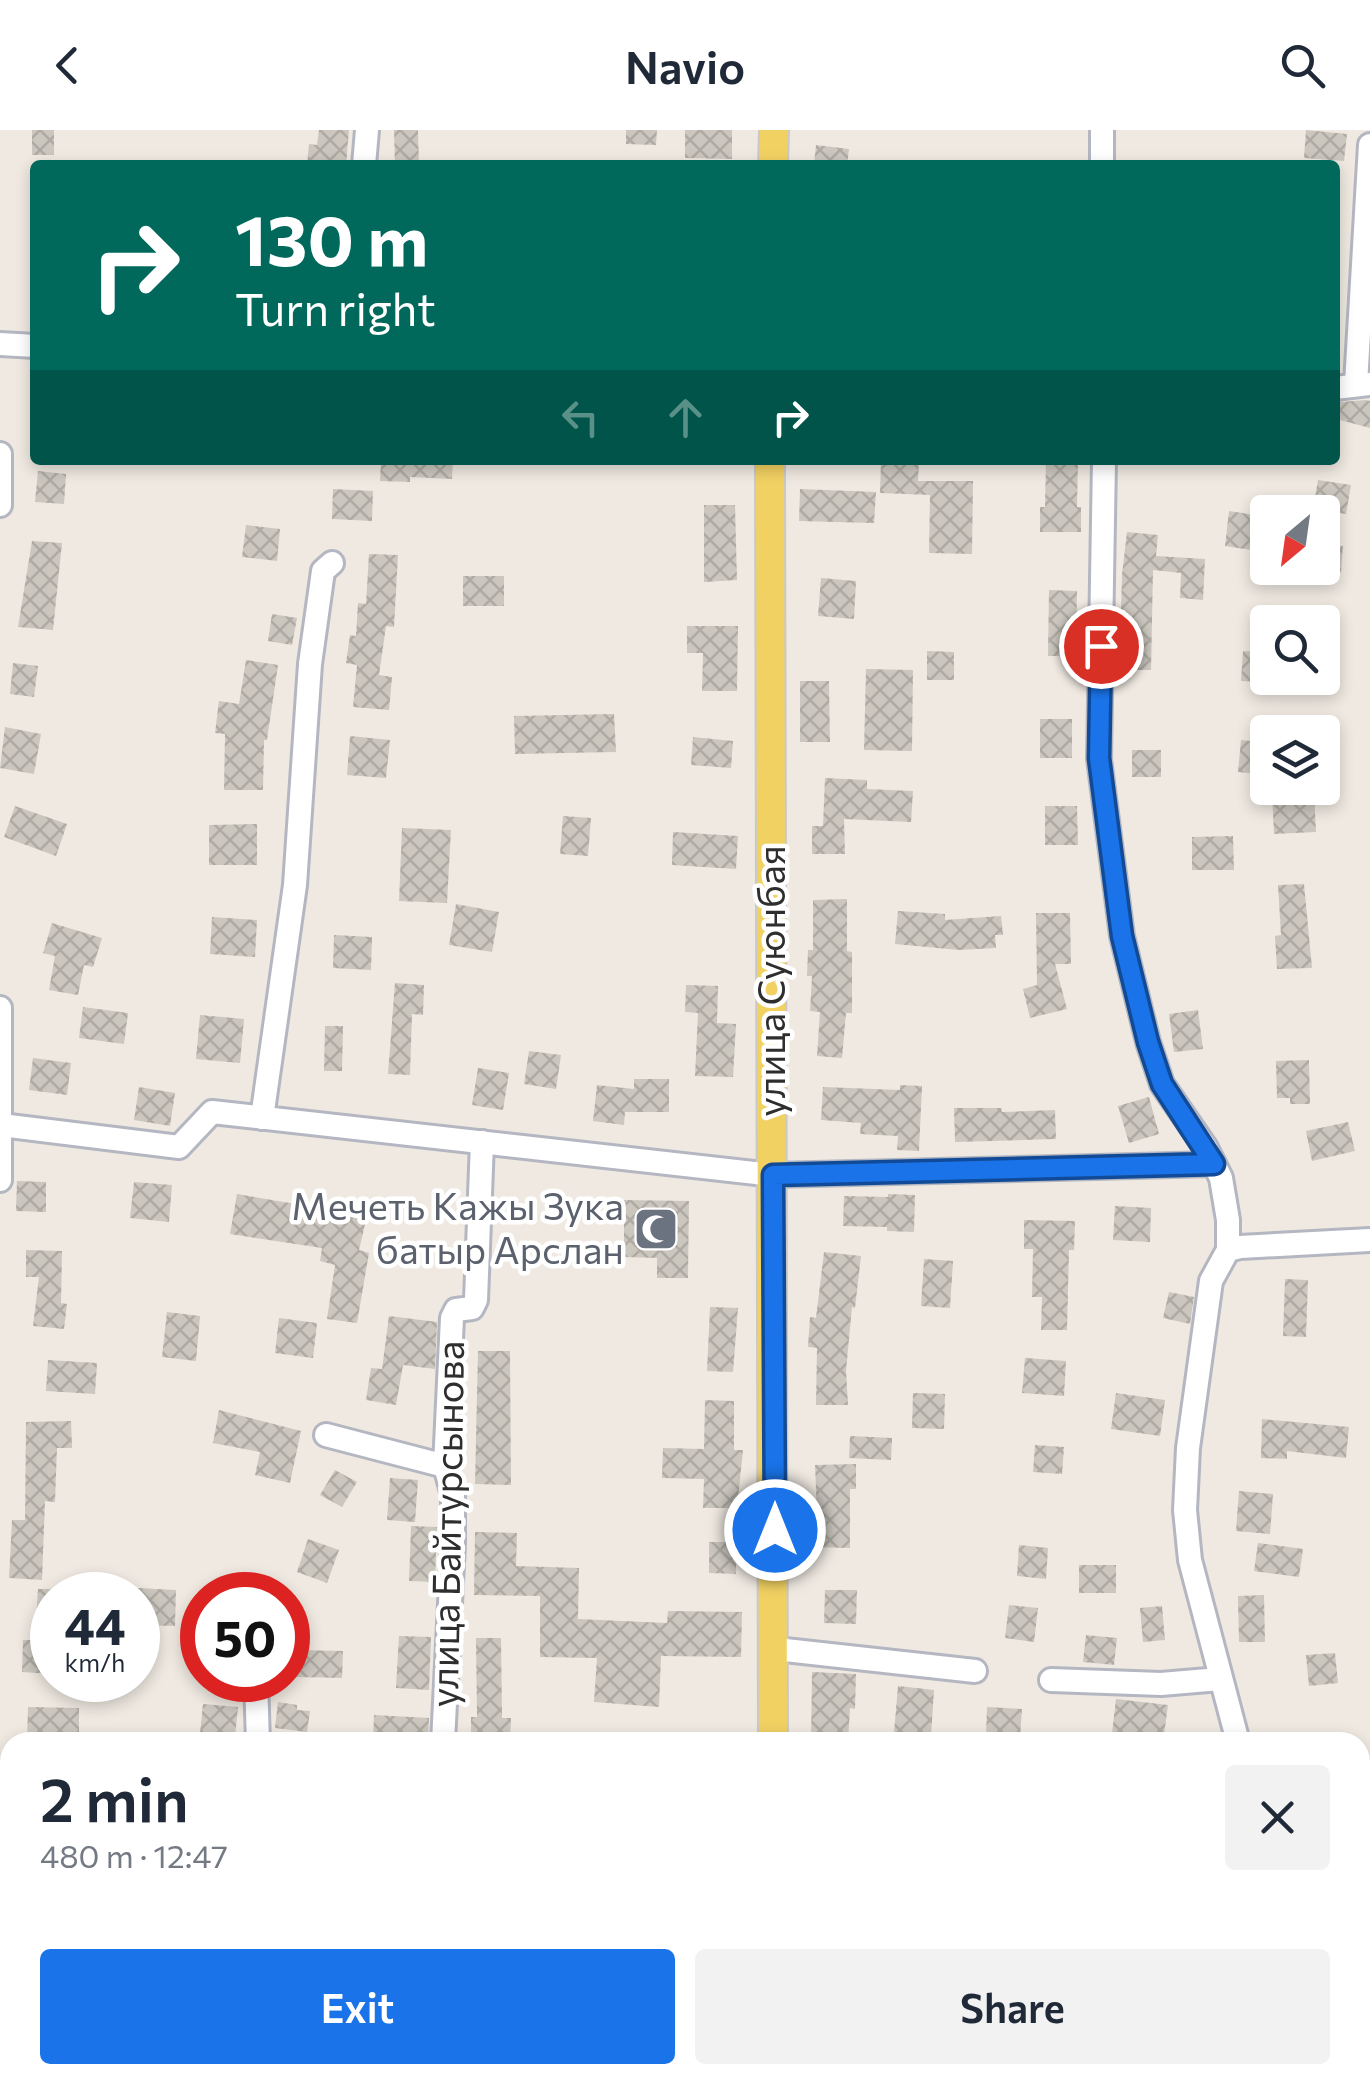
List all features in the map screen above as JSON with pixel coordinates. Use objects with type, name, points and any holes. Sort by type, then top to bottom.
[{"type":"main road","points":[[774,130],[774,160]]},
{"type":"main road","name":"улица Суюнбая","points":[[770,465],[773,1732]]},
{"type":"street","points":[[364,160],[367,130]]},
{"type":"street","points":[[1102,130],[1102,160]]},
{"type":"street","points":[[1354,385],[1370,145]]},
{"type":"street","points":[[0,344],[30,346]]},
{"type":"street","points":[[0,454],[0,504]]},
{"type":"street","points":[[1104,465],[1099,758],[1122,936],[1162,1084],[1221,1178],[1228,1220],[1228,1250],[1212,1281],[1188,1448],[1185,1510],[1190,1560],[1235,1732]]},
{"type":"street","points":[[262,1118],[295,885],[310,664],[324,571],[332,563]]},
{"type":"street","points":[[0,1008],[0,1180]]},
{"type":"street","points":[[2,1125],[179,1146],[212,1112],[773,1175],[1214,1164]]},
{"type":"street","name":"улица Байтурсынова","points":[[444,1732],[453,1512],[445,1466],[452,1318],[456,1310],[472,1308],[476,1300],[482,1142]]},
{"type":"street","points":[[1228,1250],[1370,1240]]},
{"type":"street","points":[[326,1435],[445,1466]]},
{"type":"street","points":[[776,1649],[975,1671]]},
{"type":"street","points":[[1051,1680],[1161,1684],[1220,1679]]},
{"type":"street","points":[[257,1702],[258,1732]]},
{"type":"building","points":[[32,130],[54,130],[54,155],[32,155]]},
{"type":"building","points":[[319,130],[349,130],[346,160],[307,160],[309,144],[317,145]]},
{"type":"building","points":[[394,130],[418,130],[419,160],[395,160]]},
{"type":"building","points":[[626,130],[657,130],[656,145],[626,144]]},
{"type":"building","points":[[685,130],[732,130],[732,159],[685,158]]},
{"type":"building","points":[[1306,130],[1347,134],[1344,161],[1304,158]]},
{"type":"building","points":[[816,145],[849,149],[848,160],[814,160]]},
{"type":"building","points":[[1370,401],[1370,428],[1340,420],[1340,402]]},
{"type":"building","points":[[381,465],[453,465],[452,479],[410,477],[410,482],[380,481]]},
{"type":"building","points":[[881,465],[919,465],[918,481],[973,481],[972,554],[929,553],[930,495],[880,493]]},
{"type":"building","points":[[1046,465],[1078,465],[1081,532],[1040,532],[1040,507],[1045,507]]},
{"type":"building","points":[[38,471],[66,474],[64,504],[35,502]]},
{"type":"building","points":[[1318,480],[1351,485],[1346,514],[1340,513],[1340,495],[1315,495]]},
{"type":"building","points":[[333,489],[373,491],[372,521],[332,519]]},
{"type":"building","points":[[800,489],[876,492],[874,523],[799,521]]},
{"type":"building","points":[[704,505],[735,505],[737,580],[704,582]]},
{"type":"building","points":[[1229,511],[1250,514],[1250,550],[1225,546]]},
{"type":"building","points":[[246,525],[280,529],[277,561],[242,557]]},
{"type":"building","points":[[1127,532],[1158,535],[1156,556],[1205,559],[1203,600],[1180,598],[1181,573],[1153,570],[1151,670],[1124,670],[1125,610],[1121,610]]},
{"type":"building","points":[[32,541],[62,543],[53,630],[18,627]]},
{"type":"building","points":[[369,554],[398,555],[394,627],[386,626],[379,675],[392,677],[389,710],[353,707],[357,665],[346,663],[350,635],[356,636],[358,603],[366,604]]},
{"type":"building","points":[[463,576],[504,576],[504,606],[463,606]]},
{"type":"building","points":[[821,578],[856,581],[854,619],[818,616]]},
{"type":"building","points":[[1049,590],[1077,591],[1076,656],[1048,656]]},
{"type":"building","points":[[272,614],[297,618],[292,645],[268,641]]},
{"type":"building","points":[[687,626],[738,626],[737,691],[702,691],[703,653],[687,653]]},
{"type":"building","points":[[927,651],[954,652],[954,680],[927,680]]},
{"type":"building","points":[[1243,651],[1250,651],[1250,681],[1241,681]]},
{"type":"building","points":[[246,660],[278,665],[264,740],[263,790],[224,790],[225,734],[215,733],[219,701],[239,704]]},
{"type":"building","points":[[13,663],[38,666],[34,697],[10,694]]},
{"type":"building","points":[[866,669],[913,670],[912,751],[864,750]]},
{"type":"building","points":[[800,681],[829,681],[830,742],[800,742]]},
{"type":"building","points":[[614,714],[616,752],[515,754],[514,716]]},
{"type":"building","points":[[1040,719],[1072,719],[1072,758],[1040,758]]},
{"type":"building","points":[[5,727],[41,734],[34,774],[0,768]]},
{"type":"building","points":[[350,736],[390,740],[386,778],[347,775]]},
{"type":"building","points":[[693,737],[733,741],[731,768],[691,765]]},
{"type":"building","points":[[1241,740],[1250,741],[1250,773],[1238,772]]},
{"type":"building","points":[[1132,750],[1161,750],[1161,777],[1132,777]]},
{"type":"building","points":[[825,778],[867,780],[867,789],[913,791],[911,822],[844,819],[845,854],[812,854],[812,826],[823,826]]},
{"type":"building","points":[[1273,805],[1315,805],[1316,832],[1274,834]]},
{"type":"building","points":[[15,806],[67,824],[56,856],[4,837]]},
{"type":"building","points":[[1045,806],[1077,806],[1078,845],[1045,845]]},
{"type":"building","points":[[563,816],[591,818],[588,856],[560,854]]},
{"type":"building","points":[[257,824],[257,865],[209,865],[209,825]]},
{"type":"building","points":[[402,828],[451,830],[447,903],[399,901]]},
{"type":"building","points":[[673,832],[738,836],[736,869],[672,865]]},
{"type":"building","points":[[1233,836],[1234,870],[1192,870],[1192,837]]},
{"type":"building","points":[[1304,884],[1312,968],[1277,969],[1275,936],[1281,935],[1278,885]]},
{"type":"building","points":[[847,899],[852,1013],[846,1013],[842,1058],[817,1056],[820,1012],[810,1011],[812,976],[807,976],[808,950],[813,950],[813,900]]},
{"type":"building","points":[[456,904],[499,912],[492,952],[449,945]]},
{"type":"building","points":[[898,911],[945,914],[945,920],[1001,916],[1003,935],[995,935],[996,948],[959,950],[895,944]]},
{"type":"building","points":[[1036,913],[1070,913],[1071,964],[1055,964],[1067,1009],[1030,1018],[1023,989],[1037,985]]},
{"type":"building","points":[[212,917],[257,920],[255,957],[210,954]]},
{"type":"building","points":[[52,923],[102,938],[93,967],[84,965],[78,995],[49,990],[55,956],[43,953]]},
{"type":"building","points":[[334,935],[372,937],[371,970],[333,968]]},
{"type":"building","points":[[395,983],[424,985],[423,1015],[412,1014],[410,1075],[388,1074]]},
{"type":"building","points":[[686,985],[718,986],[717,1023],[736,1024],[733,1077],[695,1076],[698,1013],[685,1012]]},
{"type":"building","points":[[83,1007],[128,1013],[124,1044],[79,1038]]},
{"type":"building","points":[[1198,1010],[1203,1049],[1174,1052],[1169,1014]]},
{"type":"building","points":[[200,1015],[244,1019],[240,1063],[196,1059]]},
{"type":"building","points":[[325,1026],[343,1026],[342,1071],[324,1071]]},
{"type":"building","points":[[529,1051],[561,1055],[556,1089],[524,1084]]},
{"type":"building","points":[[33,1058],[71,1063],[67,1095],[29,1090]]},
{"type":"building","points":[[1309,1060],[1310,1104],[1290,1104],[1290,1098],[1277,1098],[1276,1061]]},
{"type":"building","points":[[478,1068],[509,1073],[503,1110],[472,1105]]},
{"type":"building","points":[[634,1079],[669,1079],[669,1112],[625,1112],[624,1125],[593,1121],[597,1085],[634,1089]]},
{"type":"building","points":[[900,1085],[922,1086],[919,1151],[897,1150],[898,1136],[860,1134],[861,1123],[821,1120],[823,1087],[900,1090]]},
{"type":"building","points":[[139,1087],[175,1093],[170,1126],[134,1120]]},
{"type":"building","points":[[1149,1097],[1159,1134],[1129,1143],[1118,1106]]},
{"type":"building","points":[[954,1108],[1001,1108],[1002,1112],[1055,1110],[1056,1139],[955,1142]]},
{"type":"building","points":[[1348,1122],[1355,1151],[1312,1161],[1306,1131]]},
{"type":"building","points":[[17,1181],[46,1182],[46,1212],[16,1211]]},
{"type":"building","points":[[134,1182],[172,1185],[169,1222],[130,1218]]},
{"type":"building","points":[[237,1194],[367,1216],[359,1250],[369,1253],[357,1323],[327,1319],[335,1265],[320,1261],[322,1248],[230,1234]]},
{"type":"building","points":[[915,1195],[914,1232],[843,1226],[844,1196]]},
{"type":"building","name":"Мечеть Кажы Зука батыр Арслан","points":[[624,1200],[689,1201],[688,1278],[657,1278],[657,1258],[624,1257]]},
{"type":"building","points":[[1115,1206],[1151,1208],[1150,1242],[1113,1240]]},
{"type":"building","points":[[1024,1220],[1075,1221],[1074,1250],[1069,1250],[1067,1330],[1041,1330],[1042,1297],[1032,1297],[1033,1249],[1024,1249]]},
{"type":"building","points":[[26,1250],[62,1251],[61,1303],[67,1304],[64,1329],[33,1326],[39,1277],[26,1277]]},
{"type":"building","points":[[824,1252],[861,1256],[846,1371],[848,1405],[816,1405],[817,1348],[808,1347],[810,1317],[816,1318]]},
{"type":"building","points":[[924,1259],[953,1261],[950,1308],[921,1306]]},
{"type":"building","points":[[1285,1279],[1308,1280],[1306,1337],[1283,1336]]},
{"type":"building","points":[[1169,1292],[1194,1297],[1190,1324],[1163,1318]]},
{"type":"building","points":[[710,1307],[738,1308],[733,1372],[707,1371]]},
{"type":"building","points":[[167,1312],[200,1316],[196,1361],[162,1357]]},
{"type":"building","points":[[389,1316],[437,1322],[435,1369],[403,1365],[396,1405],[366,1400],[371,1368],[382,1369]]},
{"type":"building","points":[[279,1318],[317,1323],[313,1358],[275,1353]]},
{"type":"building","points":[[478,1351],[510,1351],[511,1485],[475,1484]]},
{"type":"building","points":[[1025,1358],[1066,1361],[1064,1396],[1022,1393]]},
{"type":"building","points":[[48,1360],[97,1363],[95,1394],[46,1391]]},
{"type":"building","points":[[913,1393],[945,1394],[944,1429],[912,1428]]},
{"type":"building","points":[[1116,1393],[1165,1400],[1160,1436],[1111,1429]]},
{"type":"building","points":[[705,1400],[734,1401],[734,1450],[743,1450],[737,1508],[703,1508],[704,1479],[662,1478],[663,1448],[704,1449]]},
{"type":"building","points":[[219,1410],[301,1431],[290,1483],[255,1475],[260,1452],[213,1443]]},
{"type":"building","points":[[1262,1419],[1349,1427],[1346,1458],[1287,1451],[1287,1459],[1261,1458]]},
{"type":"building","points":[[71,1421],[72,1448],[57,1448],[55,1502],[45,1501],[42,1572],[30,1572],[30,1579],[9,1578],[12,1520],[25,1520],[26,1422]]},
{"type":"building","points":[[850,1436],[892,1438],[891,1460],[849,1458]]},
{"type":"building","points":[[1035,1445],[1064,1447],[1062,1474],[1033,1472]]},
{"type":"building","points":[[856,1464],[856,1489],[850,1489],[850,1548],[812,1547],[813,1515],[817,1515],[815,1465]]},
{"type":"building","points":[[335,1470],[357,1482],[342,1507],[320,1495]]},
{"type":"building","points":[[390,1478],[418,1480],[415,1522],[387,1520]]},
{"type":"building","points":[[1239,1491],[1273,1494],[1270,1534],[1236,1531]]},
{"type":"building","points":[[411,1526],[437,1527],[435,1582],[409,1581]]},
{"type":"building","points":[[475,1532],[517,1533],[516,1566],[579,1568],[578,1619],[667,1623],[668,1611],[742,1612],[741,1657],[661,1656],[659,1707],[594,1702],[597,1658],[540,1657],[540,1596],[474,1595]]},
{"type":"building","points":[[308,1539],[339,1550],[327,1583],[310,1577],[310,1572],[297,1572]]},
{"type":"building","points":[[709,1542],[736,1542],[736,1574],[709,1573]]},
{"type":"building","points":[[1258,1543],[1303,1549],[1299,1577],[1254,1571]]},
{"type":"building","points":[[1019,1545],[1048,1548],[1046,1579],[1017,1576]]},
{"type":"building","points":[[1079,1565],[1116,1565],[1116,1593],[1079,1593]]},
{"type":"building","points":[[160,1589],[176,1590],[175,1626],[160,1626]]},
{"type":"building","points":[[825,1590],[857,1590],[856,1624],[824,1623]]},
{"type":"building","points":[[1264,1595],[1265,1642],[1239,1642],[1238,1596]]},
{"type":"building","points":[[1009,1605],[1038,1608],[1034,1642],[1005,1638]]},
{"type":"building","points":[[1162,1606],[1165,1640],[1143,1642],[1140,1608]]},
{"type":"building","points":[[1086,1635],[1117,1638],[1114,1665],[1083,1662]]},
{"type":"building","points":[[399,1636],[431,1637],[429,1690],[396,1688]]},
{"type":"building","points":[[476,1638],[501,1638],[502,1718],[511,1718],[510,1732],[471,1732],[471,1717],[477,1717]]},
{"type":"building","points":[[23,1640],[30,1640],[30,1673],[22,1672]]},
{"type":"building","points":[[310,1650],[343,1651],[342,1678],[310,1677]]},
{"type":"building","points":[[1335,1653],[1338,1683],[1309,1686],[1306,1655]]},
{"type":"building","points":[[812,1672],[856,1674],[855,1709],[850,1708],[849,1732],[811,1732]]},
{"type":"building","points":[[898,1686],[934,1690],[931,1732],[894,1732]]},
{"type":"building","points":[[1116,1699],[1168,1705],[1164,1732],[1112,1732]]},
{"type":"building","points":[[278,1702],[310,1711],[307,1732],[275,1728]]},
{"type":"building","points":[[203,1704],[238,1707],[236,1732],[200,1732]]},
{"type":"building","points":[[28,1707],[79,1708],[79,1732],[27,1732]]},
{"type":"building","points":[[987,1707],[1022,1709],[1020,1732],[986,1732]]},
{"type":"building","points":[[374,1715],[429,1718],[428,1732],[373,1732]]},
{"type":"place","name":"Мечеть Кажы Зука батыр Арслан","points":[[656,1229]]},
{"type":"route","points":[[775,1530],[773,1175],[1214,1164],[1162,1084],[1122,936],[1099,758],[1101,646]]}]
